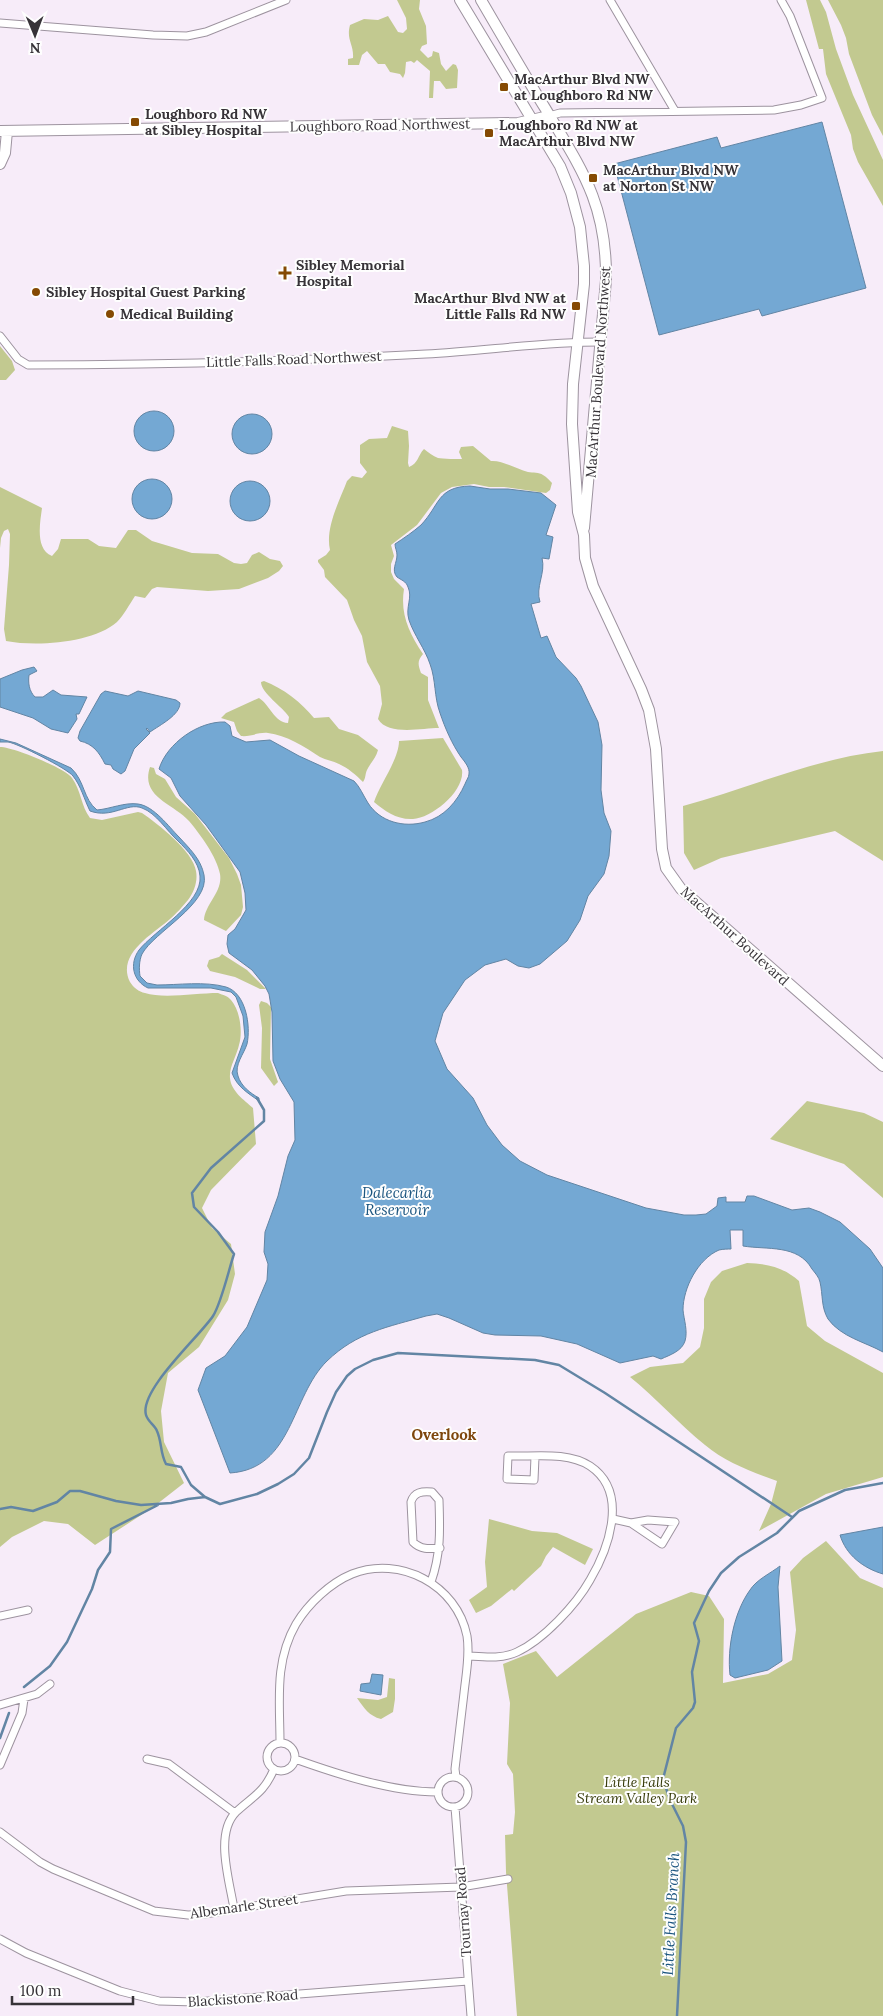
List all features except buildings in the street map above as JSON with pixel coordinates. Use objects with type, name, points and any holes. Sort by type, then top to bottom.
[{"type":"main road","name":"MacArthur Boulevard Northwest","points":[[460,0],[565,177],[580,228],[584,284],[573,384],[572,424],[578,512],[584,535]]},
{"type":"main road","name":"MacArthur Boulevard Northwest","points":[[481,0],[586,178],[602,225],[607,263],[584,535],[585,558],[593,586],[642,689],[649,710]]},
{"type":"main road","name":"Loughboro Road Northwest","points":[[3,131],[398,125],[532,121],[550,116]]},
{"type":"main road","points":[[0,164],[5,153],[3,131]]},
{"type":"main road","name":"MacArthur Boulevard","points":[[649,710],[656,749],[662,849],[666,868],[681,889],[727,931],[883,1066]]},
{"type":"street","points":[[0,22],[179,36],[202,33],[286,0]]},
{"type":"street","points":[[610,0],[676,111]]},
{"type":"street","points":[[550,116],[560,113],[774,110],[801,105],[822,98],[790,16],[781,0]]},
{"type":"street","name":"Little Falls Road Northwest","points":[[0,336],[18,359],[28,365],[332,358],[459,352],[577,342],[600,342]]},
{"type":"street","points":[[468,1656],[500,1657],[516,1653],[538,1639],[560,1618],[590,1580],[602,1553],[613,1519],[613,1508],[609,1490],[604,1480],[590,1466],[573,1459],[562,1457],[508,1456],[507,1479],[534,1480],[535,1457]]},
{"type":"street","points":[[431,1582],[440,1548],[439,1500],[432,1492],[418,1493],[413,1496],[411,1502],[414,1542],[418,1547],[426,1549],[440,1548]]},
{"type":"street","points":[[613,1519],[631,1523],[662,1544],[675,1522],[648,1520],[631,1523]]},
{"type":"street","points":[[280,1743],[278,1683],[280,1667],[290,1637],[307,1609],[325,1591],[338,1582],[361,1572],[377,1569],[395,1569],[431,1582],[449,1598],[459,1616],[466,1635],[468,1656],[455,1769],[456,1777]]},
{"type":"street","points":[[0,1616],[28,1610]]},
{"type":"street","points":[[0,1705],[37,1694],[50,1684]]},
{"type":"street","points":[[0,1765],[22,1713],[24,1699]]},
{"type":"street","points":[[280,1743],[291,1747],[294,1751],[295,1760],[287,1770],[282,1771],[274,1769],[268,1763],[267,1754],[271,1747],[280,1743]]},
{"type":"street","points":[[147,1758],[169,1764],[235,1813]]},
{"type":"street","points":[[295,1760],[395,1788],[420,1792],[437,1792]]},
{"type":"street","points":[[234,1909],[224,1835],[235,1813],[257,1796],[274,1769]]},
{"type":"street","points":[[456,1777],[464,1782],[468,1795],[464,1803],[450,1807],[441,1802],[437,1792],[438,1786],[445,1778],[456,1777]]},
{"type":"street","name":"Tournay Road","points":[[455,1807],[471,2016]]},
{"type":"street","name":"Albemarle Street","points":[[0,1832],[40,1862],[53,1869],[154,1911],[188,1915],[346,1890],[461,1887],[508,1879]]},
{"type":"street","name":"Blackistone Road","points":[[0,1939],[26,1953],[120,1991],[160,2001],[196,2002],[468,1981]]},
{"type":"green space","points":[[397,0],[420,0],[419,9],[426,26],[427,44],[422,46],[420,50],[428,58],[432,56],[433,51],[439,53],[441,64],[446,71],[453,64],[456,65],[458,70],[457,88],[446,89],[440,81],[434,81],[433,98],[429,98],[430,71],[417,60],[414,63],[411,61],[406,62],[403,78],[400,74],[390,72],[385,64],[378,64],[367,51],[362,55],[359,65],[348,65],[348,59],[353,58],[349,35],[350,25],[364,19],[378,20],[388,16],[398,32],[403,33],[407,29],[406,18]]},
{"type":"green space","points":[[806,0],[820,0],[826,12],[836,49],[853,95],[883,160],[883,206],[858,162],[853,149],[851,135],[826,74],[823,49],[819,49]]},
{"type":"green space","points":[[828,0],[883,0],[883,136],[872,115],[849,54],[841,25]]},
{"type":"green space","points":[[0,346],[12,361],[15,370],[6,380],[0,380]]},
{"type":"green space","points":[[392,426],[408,431],[409,467],[414,464],[424,449],[438,458],[462,459],[459,452],[461,447],[473,446],[491,461],[504,463],[528,472],[540,473],[552,483],[550,490],[546,493],[474,484],[452,487],[441,493],[417,525],[391,545],[394,556],[391,572],[394,579],[404,589],[403,607],[407,623],[423,654],[419,661],[419,668],[421,673],[428,677],[428,700],[439,728],[406,730],[389,728],[378,719],[382,704],[380,686],[367,662],[362,636],[347,600],[325,577],[324,570],[318,562],[330,550],[329,533],[331,524],[347,481],[352,476],[362,478],[367,472],[360,463],[360,445],[369,439],[387,438]]},
{"type":"green space","points":[[0,487],[42,508],[41,542],[43,548],[52,556],[58,549],[61,539],[88,539],[99,546],[116,548],[128,530],[136,530],[152,541],[192,553],[218,554],[234,563],[241,564],[247,563],[252,555],[259,552],[270,559],[280,561],[283,566],[268,578],[239,589],[208,591],[157,587],[152,589],[145,598],[135,596],[120,619],[107,629],[80,639],[33,644],[6,641],[4,629],[10,534],[8,529],[4,531],[0,548]]},
{"type":"green space","points":[[264,681],[292,696],[314,718],[329,717],[339,729],[358,735],[378,750],[363,782],[352,772],[337,763],[320,757],[288,739],[268,733],[241,736],[234,722],[221,718],[226,713],[259,698],[279,720],[288,723],[289,717],[262,686],[261,682]]},
{"type":"green space","points":[[443,738],[462,770],[462,778],[458,786],[446,802],[429,814],[407,819],[387,812],[374,802],[396,756],[399,741]]},
{"type":"green space","points":[[0,747],[16,750],[60,769],[67,774],[75,783],[90,818],[102,820],[138,812],[142,813],[174,839],[189,855],[196,871],[196,882],[192,894],[175,915],[138,946],[128,962],[127,972],[131,984],[136,989],[152,995],[170,996],[218,993],[230,999],[239,1015],[241,1034],[231,1070],[231,1083],[238,1095],[253,1108],[256,1144],[211,1190],[202,1208],[212,1228],[231,1244],[235,1274],[228,1300],[199,1347],[168,1373],[161,1411],[164,1442],[184,1483],[152,1508],[95,1545],[68,1524],[44,1521],[12,1537],[0,1547]]},
{"type":"green space","points":[[883,751],[883,861],[835,831],[721,858],[694,870],[684,853],[683,806],[833,760]]},
{"type":"green space","points":[[150,767],[154,768],[156,774],[165,779],[176,797],[195,814],[229,858],[237,874],[241,885],[243,907],[241,915],[226,931],[204,920],[207,909],[219,887],[220,880],[218,867],[212,853],[189,821],[154,793],[148,777]]},
{"type":"green space","points":[[222,954],[247,970],[266,989],[260,989],[235,977],[210,971],[207,966],[209,960]]},
{"type":"green space","points":[[261,1001],[271,1007],[270,1059],[278,1082],[274,1086],[261,1068],[262,1028],[259,1005]]},
{"type":"green space","points":[[807,1101],[864,1113],[883,1122],[883,1198],[844,1164],[770,1139]]},
{"type":"green space","points":[[747,1263],[775,1267],[787,1272],[799,1281],[807,1326],[825,1341],[883,1373],[883,1477],[826,1494],[759,1531],[771,1504],[777,1481],[721,1457],[695,1437],[630,1377],[650,1367],[683,1363],[700,1347],[704,1328],[704,1299],[711,1282],[722,1271]]},
{"type":"green space","points":[[489,1519],[532,1531],[557,1533],[593,1549],[585,1565],[553,1547],[541,1566],[514,1591],[512,1589],[491,1606],[476,1613],[469,1600],[487,1587],[485,1562]]},
{"type":"green space","name":"Little Falls Stream Valley Park","points":[[826,1541],[860,1578],[883,1588],[883,2016],[517,2016],[505,1835],[513,1834],[515,1812],[513,1774],[507,1764],[510,1703],[503,1664],[536,1651],[557,1677],[636,1614],[691,1592],[709,1596],[724,1619],[723,1683],[768,1674],[792,1660],[796,1630],[790,1572],[803,1558]]},
{"type":"green space","points":[[389,1678],[395,1679],[393,1712],[381,1719],[370,1714],[357,1698],[378,1700],[387,1697]]},
{"type":"water","points":[[822,122],[866,288],[762,316],[759,309],[659,335],[614,164],[717,137],[721,148]]},
{"type":"water","points":[[158,411],[165,414],[171,420],[174,431],[173,439],[165,448],[158,451],[150,451],[143,448],[135,439],[134,427],[137,420],[146,412]]},
{"type":"water","points":[[256,414],[263,417],[269,423],[272,434],[271,442],[263,451],[256,454],[248,454],[241,451],[233,442],[232,430],[235,423],[244,415]]},
{"type":"water","points":[[156,479],[163,482],[169,488],[172,499],[171,507],[163,516],[156,519],[148,519],[141,516],[133,507],[132,495],[135,488],[144,480]]},
{"type":"water","points":[[254,481],[261,484],[267,490],[270,501],[269,509],[261,518],[254,521],[246,521],[239,518],[231,509],[230,497],[233,490],[242,482]]},
{"type":"water","name":"Dalecarlia Reservoir","points":[[470,486],[541,493],[556,505],[546,535],[553,537],[549,559],[542,558],[540,602],[531,604],[541,638],[547,636],[556,657],[576,678],[598,722],[602,745],[601,790],[604,813],[611,831],[609,856],[604,874],[588,896],[580,920],[567,941],[540,964],[529,968],[518,966],[506,959],[485,965],[465,980],[443,1013],[435,1041],[447,1069],[473,1098],[487,1125],[502,1145],[520,1161],[547,1175],[646,1208],[684,1215],[706,1214],[717,1206],[718,1198],[726,1197],[726,1202],[745,1202],[747,1196],[754,1196],[792,1210],[809,1208],[840,1222],[870,1249],[883,1268],[883,1352],[846,1335],[833,1325],[828,1319],[823,1305],[821,1287],[817,1275],[799,1255],[781,1250],[743,1246],[743,1230],[730,1230],[731,1249],[719,1250],[711,1254],[693,1275],[684,1301],[685,1341],[672,1354],[661,1359],[653,1356],[620,1363],[577,1344],[541,1336],[483,1333],[437,1314],[426,1316],[386,1327],[361,1337],[338,1351],[315,1376],[289,1429],[267,1459],[251,1468],[230,1473],[198,1390],[206,1368],[225,1356],[247,1327],[267,1280],[268,1264],[264,1252],[265,1232],[278,1196],[288,1156],[295,1140],[294,1102],[280,1079],[273,1061],[272,1012],[269,994],[252,970],[229,953],[228,935],[235,929],[246,910],[245,893],[240,872],[206,825],[180,796],[171,778],[159,769],[169,751],[185,735],[205,725],[225,722],[230,726],[232,736],[246,742],[270,740],[299,756],[354,781],[373,810],[393,822],[417,824],[432,820],[444,813],[462,791],[469,776],[469,770],[444,724],[438,707],[430,664],[409,620],[408,587],[394,572],[397,555],[395,544],[421,525],[440,498],[445,494],[459,487]]},
{"type":"water","points":[[34,667],[37,671],[29,675],[29,681],[30,690],[35,697],[43,697],[53,690],[61,695],[87,697],[79,714],[76,714],[77,719],[68,733],[51,729],[33,718],[0,707],[0,679]]},
{"type":"water","points":[[105,691],[128,696],[138,691],[176,700],[180,703],[177,712],[169,719],[150,732],[146,729],[150,733],[134,749],[125,771],[121,774],[113,769],[111,765],[105,764],[95,749],[78,738],[101,694]]},
{"type":"water","points":[[0,739],[16,743],[71,768],[79,778],[92,806],[97,810],[133,804],[150,809],[166,823],[194,854],[204,875],[204,886],[190,907],[148,945],[140,959],[140,976],[147,983],[157,985],[218,985],[233,990],[246,1011],[248,1028],[247,1044],[238,1064],[237,1072],[239,1080],[259,1098],[259,1101],[240,1086],[232,1073],[245,1037],[243,1016],[236,997],[231,992],[211,988],[148,988],[139,981],[134,972],[134,961],[139,950],[176,916],[194,896],[199,886],[200,876],[192,857],[157,818],[147,810],[131,807],[105,813],[90,811],[73,776],[53,762],[8,742],[0,742]]},
{"type":"water","points":[[883,1527],[883,1574],[856,1560],[846,1549],[840,1535]]},
{"type":"water","points":[[780,1566],[778,1587],[782,1661],[768,1670],[735,1678],[730,1675],[731,1642],[736,1619],[744,1599],[753,1586]]},
{"type":"water","points":[[372,1674],[383,1675],[381,1695],[360,1691],[361,1684],[370,1683]]},
{"type":"waterway","points":[[205,1497],[191,1485],[181,1467],[166,1464],[157,1431],[146,1415],[146,1404],[161,1378],[213,1316],[219,1303],[234,1254],[218,1232],[194,1207],[192,1193],[211,1168],[264,1121],[264,1110],[257,1098]]},
{"type":"waterway","points":[[0,1509],[11,1507],[33,1511],[57,1502],[70,1491],[80,1491],[116,1501],[141,1505],[171,1503],[205,1497],[220,1504],[257,1494],[294,1474],[309,1458],[336,1392],[347,1376],[355,1369],[373,1360],[398,1353],[535,1360],[559,1365],[605,1393],[792,1517]]},
{"type":"waterway","name":"Little Falls Branch","points":[[677,2016],[686,1842],[683,1826],[670,1800],[663,1779],[676,1728],[693,1708],[695,1702],[692,1672],[699,1641],[694,1623],[709,1591],[721,1573],[739,1557],[777,1533],[799,1511],[845,1490],[883,1483]]},
{"type":"waterway","points":[[24,1687],[50,1666],[67,1642],[92,1589],[98,1570],[110,1552],[111,1529],[158,1505]]},
{"type":"waterway","points":[[0,1738],[9,1713]]},
{"type":"place","name":"MacArthur Blvd NW at Loughboro Rd NW","points":[[504,87]]},
{"type":"place","name":"Loughboro Rd NW at Sibley Hospital","points":[[135,122]]},
{"type":"place","name":"Loughboro Rd NW at MacArthur Blvd NW","points":[[489,133]]},
{"type":"place","name":"MacArthur Blvd NW at Norton St NW","points":[[593,178]]},
{"type":"place","name":"Sibley Memorial Hospital","points":[[285,273]]},
{"type":"place","name":"Sibley Hospital Guest Parking","points":[[36,292]]},
{"type":"place","name":"MacArthur Blvd NW at Little Falls Rd NW","points":[[576,306]]},
{"type":"place","name":"Medical Building","points":[[110,314]]},
{"type":"district","name":"Overlook","points":[[444,1435]]}]
